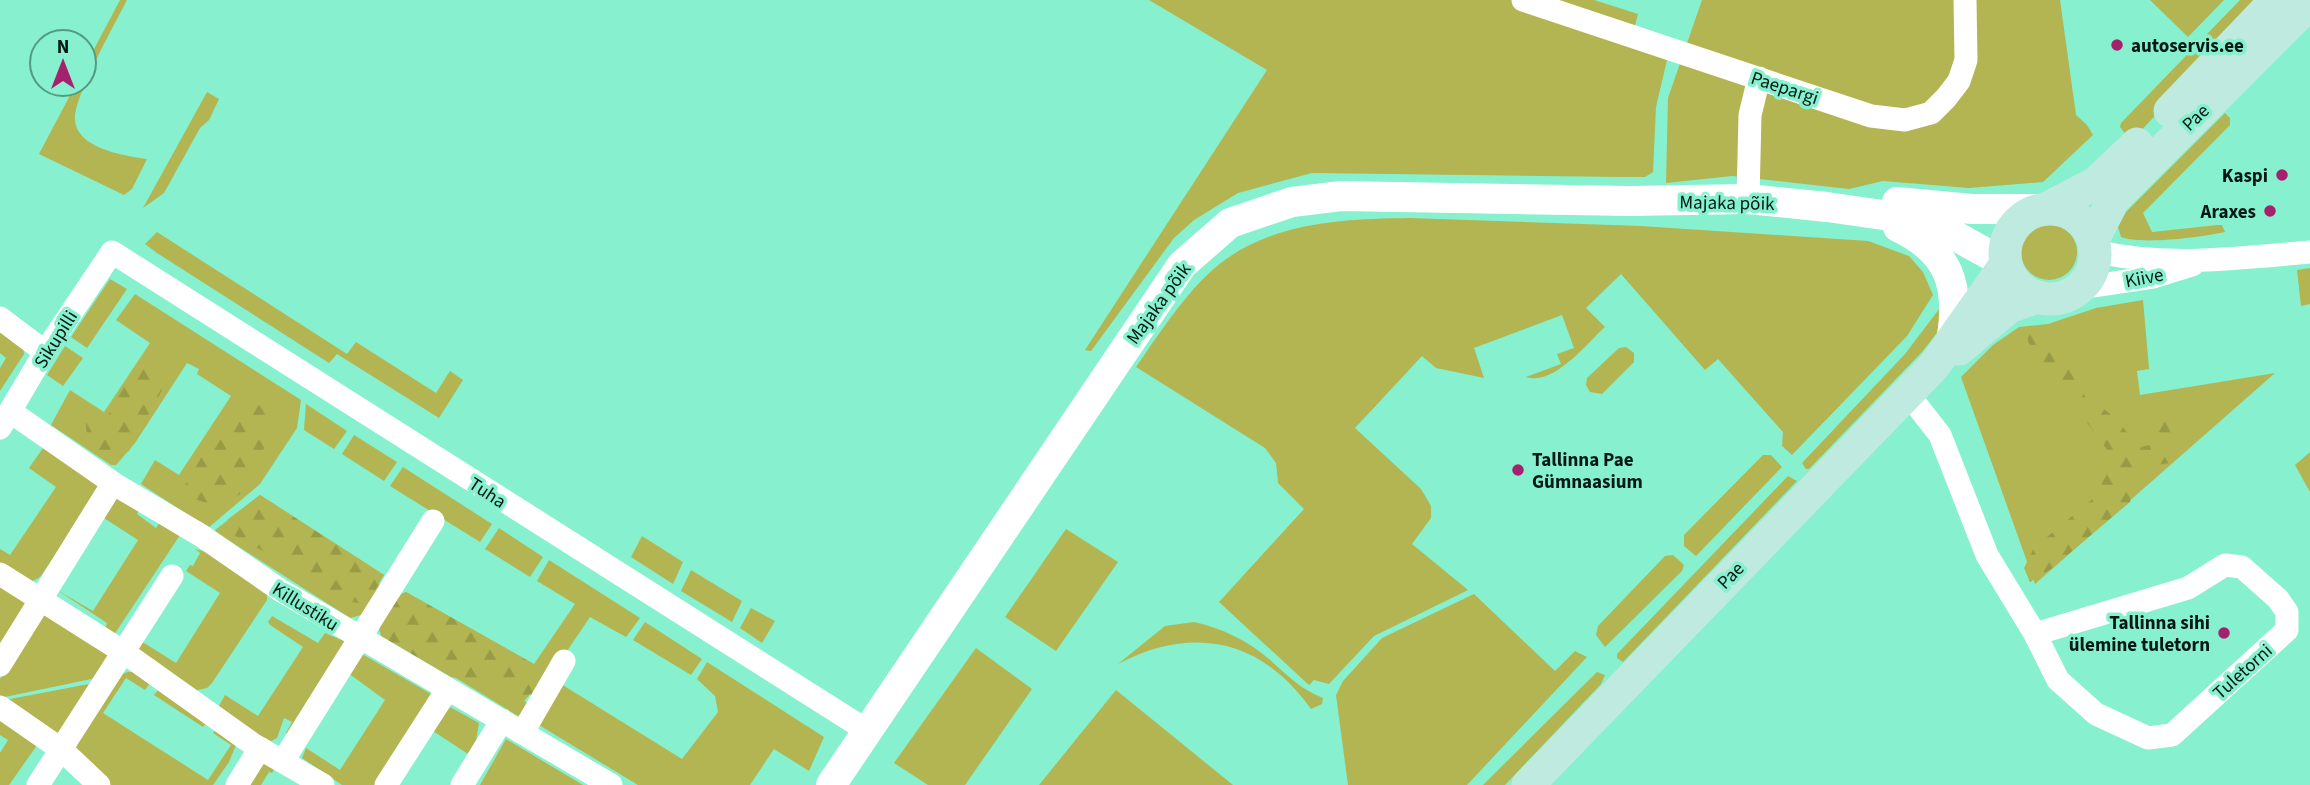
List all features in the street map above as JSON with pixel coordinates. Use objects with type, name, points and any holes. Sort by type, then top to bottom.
[{"type":"main road","name":"Pae","points":[[2046,209],[2078,195],[2111,170],[2276,0]]},
{"type":"main road","name":"Pae","points":[[2094,245],[2113,200],[2310,3]]},
{"type":"main road","points":[[2046,209],[2062,210],[2077,217],[2094,245],[2092,271],[2079,288],[2060,298],[2038,297],[2020,287],[2006,264],[2005,245],[2013,227],[2028,214],[2046,209]]},
{"type":"main road","name":"Pae","points":[[1528,785],[1807,494],[1934,366],[1952,336],[2006,264]]},
{"type":"main road","name":"Pae","points":[[1934,366],[1969,342],[2009,307],[2038,297]]},
{"type":"street","name":"Paepargi","points":[[1523,0],[1871,116],[1905,120],[1931,113],[1959,81],[1966,60],[1965,0]]},
{"type":"street","points":[[1748,199],[1751,115],[1759,78]]},
{"type":"street","name":"Majaka põik","points":[[831,785],[1182,265],[1230,223],[1292,202],[1341,196],[1631,201],[1748,199],[1918,220],[1952,234],[2006,264]]},
{"type":"street","name":"Majaka põik","points":[[1826,207],[1896,202],[1972,209],[2046,209]]},
{"type":"street","points":[[1875,216],[1912,234],[1934,251],[1947,269],[1956,307],[1952,336]]},
{"type":"street","name":"Kiive","points":[[2094,245],[2137,258],[2209,260],[2310,252]]},
{"type":"street","name":"Tuha","points":[[112,252],[866,730]]},
{"type":"street","name":"Sikupilli","points":[[5,420],[112,252]]},
{"type":"street","name":"Kiive","points":[[2079,288],[2153,277],[2209,260]]},
{"type":"street","points":[[0,318],[46,352]]},
{"type":"street","name":"Tuletorni","points":[[1908,394],[1940,435],[1987,555],[2035,634],[2058,680],[2096,715],[2148,737],[2172,735],[2287,630],[2287,612],[2278,599],[2242,568],[2225,565],[2188,588],[2035,634]]},
{"type":"street","name":"Killustiku","points":[[5,420],[113,483],[361,640],[611,785]]},
{"type":"street","points":[[0,665],[113,483]]},
{"type":"street","points":[[283,761],[433,521]]},
{"type":"street","points":[[0,573],[125,653],[260,748],[323,785]]},
{"type":"street","points":[[38,785],[172,576]]},
{"type":"street","points":[[523,732],[564,661]]},
{"type":"street","points":[[386,785],[447,690]]},
{"type":"street","points":[[0,707],[62,750],[99,785]]},
{"type":"street","points":[[461,785],[502,720]]},
{"type":"street","points":[[237,785],[260,748]]},
{"type":"green space","points":[[120,0],[127,0],[98,57],[98,42]]},
{"type":"green space","points":[[1149,0],[1594,0],[1638,14],[1632,37],[1667,60],[1656,107],[1653,172],[1645,177],[1312,173],[1238,193],[1194,220],[1174,238],[1091,351],[1085,350],[1267,70]]},
{"type":"green space","points":[[1702,0],[2060,0],[2076,115],[2093,135],[2043,182],[1969,188],[1883,181],[1849,189],[1732,176],[1666,183],[1668,98]]},
{"type":"green space","points":[[2150,0],[2224,0],[2188,37]]},
{"type":"green space","points":[[2240,0],[2265,0],[2131,141],[2120,127],[2121,123]]},
{"type":"green space","points":[[207,92],[219,99],[209,120],[200,128],[164,193],[143,208]]},
{"type":"green space","points":[[69,98],[80,98],[75,120],[84,138],[116,153],[147,159],[132,189],[124,195],[39,154]]},
{"type":"green space","points":[[2225,113],[2230,118],[2230,125],[2143,213],[2152,232],[2222,225],[2225,232],[2157,240],[2121,237],[2118,227],[2126,212]]},
{"type":"green space","points":[[1409,218],[1641,226],[1868,241],[1909,256],[1923,272],[1933,295],[1907,336],[1792,455],[1782,446],[1783,432],[1718,359],[1705,370],[1621,274],[1586,308],[1605,327],[1569,362],[1547,375],[1526,377],[1561,364],[1557,354],[1574,348],[1562,315],[1474,348],[1484,378],[1436,368],[1422,356],[1355,428],[1421,489],[1431,506],[1431,518],[1412,544],[1468,590],[1374,636],[1329,684],[1314,680],[1309,685],[1219,602],[1304,509],[1278,483],[1276,463],[1265,448],[1136,367],[1194,288],[1225,260],[1249,246],[1273,235],[1326,223]]},
{"type":"green space","points":[[2043,224],[2055,224],[2069,232],[2077,246],[2075,263],[2069,272],[2055,280],[2043,280],[2026,268],[2021,258],[2021,246],[2033,229]]},
{"type":"green space","points":[[157,232],[347,354],[356,342],[436,393],[450,371],[463,380],[439,418],[337,354],[329,363],[157,253],[145,244]]},
{"type":"green space","points":[[2310,268],[2310,304],[2301,306],[2297,270]]},
{"type":"green space","points":[[110,279],[127,289],[87,348],[71,337]]},
{"type":"green space","points":[[135,294],[301,400],[297,428],[260,484],[208,528],[141,484],[155,460],[179,475],[231,396],[197,374],[199,369],[187,363],[135,443],[116,465],[111,465],[51,425],[70,390],[104,412],[150,343],[116,320]]},
{"type":"green space","points":[[2143,300],[2149,369],[2137,371],[2140,395],[2275,373],[2035,584],[1961,377],[1993,345],[2019,327],[2048,324],[2096,308]]},
{"type":"green space","points":[[1943,304],[1937,333],[1922,352],[1809,469],[1806,469],[1802,463],[1905,354]]},
{"type":"green space","points":[[2036,327],[2049,335],[2077,372],[2078,386],[2089,402],[2099,405],[2120,422],[2137,448],[2149,445],[2156,421],[2167,419],[2177,456],[2170,463],[2136,468],[2130,502],[2051,569],[2030,582],[2024,568],[2034,548],[2096,496],[2113,458],[2028,342],[2027,329]]},
{"type":"green space","points":[[0,332],[23,347],[24,354],[0,391],[0,368],[6,358],[0,353]]},
{"type":"green space","points":[[65,346],[83,358],[63,386],[47,375]]},
{"type":"green space","points":[[1626,347],[1634,353],[1634,362],[1602,394],[1590,392],[1586,385],[1587,378],[1619,348]]},
{"type":"green space","points":[[158,365],[162,390],[129,451],[111,459],[87,445],[86,422],[106,425],[113,400],[135,366]]},
{"type":"green space","points":[[266,403],[273,437],[253,463],[240,494],[221,508],[180,494],[211,440],[234,430],[243,409]]},
{"type":"green space","points":[[306,404],[347,431],[334,449],[304,430]]},
{"type":"green space","points":[[354,435],[397,462],[384,481],[342,454]]},
{"type":"green space","points":[[43,448],[100,483],[88,508],[40,577],[31,582],[0,566],[0,549],[10,555],[56,487],[29,468]]},
{"type":"green space","points":[[2310,453],[2310,492],[2295,465]]},
{"type":"green space","points":[[1763,455],[1771,455],[1782,467],[1696,556],[1684,546],[1684,535]]},
{"type":"green space","points":[[403,467],[492,524],[480,542],[390,486]]},
{"type":"green space","points":[[1788,476],[1797,481],[1623,662],[1617,658],[1617,654]]},
{"type":"green space","points":[[260,495],[384,575],[377,583],[385,589],[365,614],[350,618],[214,531]]},
{"type":"green space","points":[[260,495],[384,575],[367,604],[336,600],[279,560],[230,533],[227,520]]},
{"type":"green space","points":[[115,496],[140,509],[137,514],[156,528],[160,522],[180,535],[114,635],[105,630],[107,623],[57,590],[93,611],[138,540],[104,518]]},
{"type":"green space","points":[[499,528],[543,557],[530,577],[485,549]]},
{"type":"green space","points":[[1066,529],[1118,562],[1056,651],[1005,617]]},
{"type":"green space","points":[[642,536],[683,562],[673,584],[631,557]]},
{"type":"green space","points":[[195,549],[206,552],[267,594],[267,600],[212,683],[207,688],[193,691],[143,657],[137,646],[141,641],[176,663],[220,593],[186,571],[190,565],[193,566],[200,553]]},
{"type":"green space","points":[[1673,555],[1684,565],[1682,571],[1605,647],[1596,635],[1598,626],[1665,556]]},
{"type":"green space","points":[[549,560],[640,618],[626,637],[590,617],[536,697],[530,694],[524,701],[531,705],[518,716],[379,631],[401,594],[406,592],[534,664],[575,604],[537,581]]},
{"type":"green space","points":[[691,570],[742,601],[732,622],[681,591]]},
{"type":"green space","points":[[0,582],[30,601],[0,644]]},
{"type":"green space","points":[[406,592],[534,664],[536,697],[530,694],[524,701],[507,701],[500,687],[451,677],[381,636],[379,626],[392,602]]},
{"type":"green space","points":[[1474,594],[1555,671],[1575,651],[1587,657],[1467,785],[1348,785],[1336,695],[1343,681],[1382,638]]},
{"type":"green space","points":[[751,608],[775,621],[762,643],[740,628]]},
{"type":"green space","points":[[45,609],[111,657],[101,677],[0,698],[0,679]]},
{"type":"green space","points":[[272,616],[318,643],[325,633],[346,642],[290,733],[286,733],[292,722],[284,718],[277,738],[271,741],[257,735],[219,706],[225,695],[258,716],[303,647],[270,625],[268,622]]},
{"type":"green space","points":[[645,622],[702,659],[691,675],[633,640]]},
{"type":"green space","points":[[1194,622],[1224,631],[1252,646],[1301,686],[1323,698],[1322,704],[1311,709],[1291,685],[1270,667],[1248,654],[1224,646],[1199,643],[1173,645],[1146,652],[1118,664],[1165,626]]},
{"type":"green space","points":[[976,648],[1032,689],[965,785],[928,785],[894,763]]},
{"type":"green space","points":[[362,654],[431,694],[380,785],[342,785],[302,758],[306,748],[340,770],[385,700],[348,673]]},
{"type":"green space","points":[[707,662],[824,737],[809,771],[774,749],[750,785],[638,785],[539,725],[561,684],[682,759],[718,712],[715,696],[697,679]]},
{"type":"green space","points":[[134,672],[150,683],[145,690],[126,678],[103,713],[208,780],[231,745],[213,733],[216,729],[236,745],[229,762],[213,785],[104,785],[71,750],[122,674]]},
{"type":"green space","points":[[1597,672],[1605,675],[1601,684],[1505,785],[1483,785]]},
{"type":"green space","points":[[99,682],[60,738],[5,700]]},
{"type":"green space","points":[[159,689],[207,722],[203,727],[154,695]]},
{"type":"green space","points":[[1116,690],[1233,785],[1039,785]]},
{"type":"green space","points":[[450,707],[479,723],[476,741],[468,754],[433,731]]},
{"type":"green space","points":[[0,709],[40,741],[9,785],[0,785],[0,753],[8,740],[0,735]]},
{"type":"green space","points":[[506,739],[516,745],[583,785],[480,785]]},
{"type":"green space","points":[[264,762],[276,766],[272,773],[269,772],[261,785],[244,785]]},
{"type":"place","name":"autoservis.ee","points":[[2117,45]]},
{"type":"place","name":"Kaspi","points":[[2282,175]]},
{"type":"place","name":"Araxes","points":[[2270,211]]},
{"type":"place","name":"Tallinna Pae Gümnaasium","points":[[1518,470]]},
{"type":"place","name":"Tallinna sihi ülemine tuletorn","points":[[2224,633]]}]
